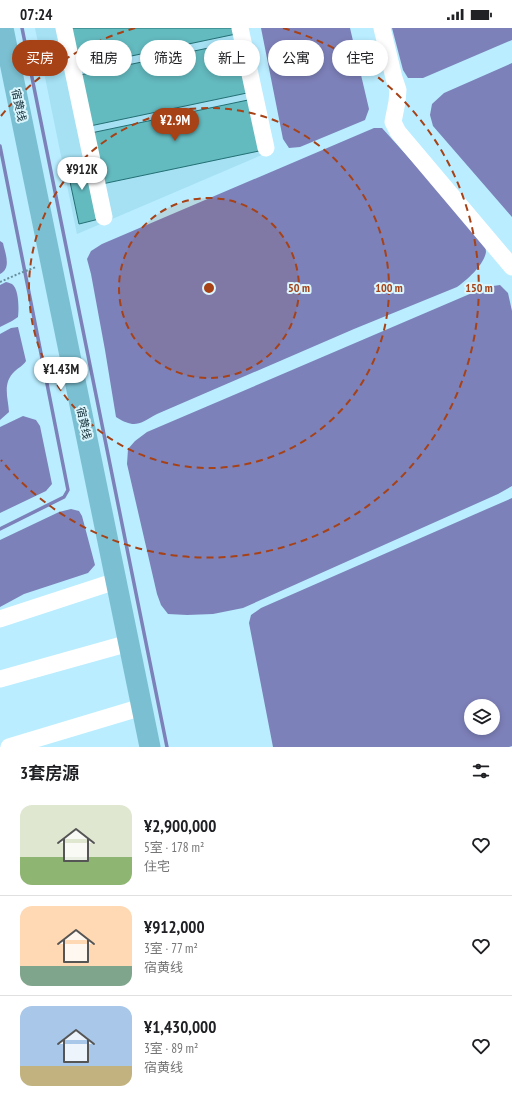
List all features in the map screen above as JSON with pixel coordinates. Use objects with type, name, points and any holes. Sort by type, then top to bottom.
[{"type":"main road","name":"宿黄线","points":[[3,28],[150,747]]},
{"type":"lane","points":[[64,28],[104,217]]},
{"type":"lane","points":[[240,28],[266,148]]},
{"type":"lane","points":[[382,28],[398,90],[393,122],[398,132],[512,267]]},
{"type":"lane","points":[[0,619],[116,581]]},
{"type":"lane","points":[[0,679],[129,643]]},
{"type":"lane","points":[[9,747],[142,707]]},
{"type":"path","points":[[0,282],[30,269]]},
{"type":"shaded area","points":[[35,28],[245,28],[248,40],[204,40],[204,76],[255,76],[271,151],[77,234],[45,76],[68,76],[68,40],[37,40]]},
{"type":"shaded area","points":[[261,28],[350,28],[353,40],[332,40],[332,76],[361,76],[369,109],[365,120],[300,147],[289,148],[283,139],[271,76],[324,76],[324,40],[268,40],[268,63]]},
{"type":"shaded area","points":[[392,28],[512,28],[512,40],[423,78],[408,78],[403,70]]},
{"type":"shaded area","points":[[512,63],[512,217],[433,126],[430,115],[432,104],[444,93]]},
{"type":"shaded area","points":[[374,128],[382,128],[482,239],[486,252],[485,257],[479,267],[457,287],[354,329],[157,414],[141,423],[128,423],[116,417],[105,350],[87,259],[91,251],[102,244]]},
{"type":"shaded area","points":[[0,241],[3,243],[7,264],[4,271],[0,274]]},
{"type":"shaded area","points":[[6,282],[12,284],[16,290],[18,317],[0,327],[0,285]]},
{"type":"shaded area","points":[[500,285],[508,293],[512,311],[512,486],[498,494],[243,608],[213,614],[168,614],[161,605],[157,594],[127,464],[128,449],[135,441],[147,432],[486,287]]},
{"type":"shaded area","points":[[18,327],[26,361],[8,380],[7,390],[9,412],[0,420],[0,334],[11,328]]},
{"type":"shaded area","points":[[23,416],[36,420],[40,426],[52,484],[46,491],[0,513],[0,427]]},
{"type":"shaded area","points":[[512,498],[512,746],[273,747],[249,623],[251,615],[261,608]]},
{"type":"shaded area","points":[[71,509],[79,511],[82,516],[95,565],[88,573],[24,594],[0,607],[0,540],[59,512]]},
{"type":"building","points":[[71,28],[234,28],[236,34],[196,42],[196,40],[140,40],[140,54],[132,56],[132,40],[76,40],[76,52]]},
{"type":"building","points":[[204,49],[204,76],[244,76],[247,93],[90,126],[80,76],[132,76],[132,64],[140,62],[140,76],[196,76],[196,51]]},
{"type":"building","points":[[248,100],[259,151],[102,184],[91,133]]},
{"type":"building","points":[[86,159],[99,219],[79,224],[66,163]]},
{"type":"waterway","points":[[22,28],[167,747]]},
{"type":"waterway","points":[[0,146],[68,490],[64,497],[0,529]]}]
